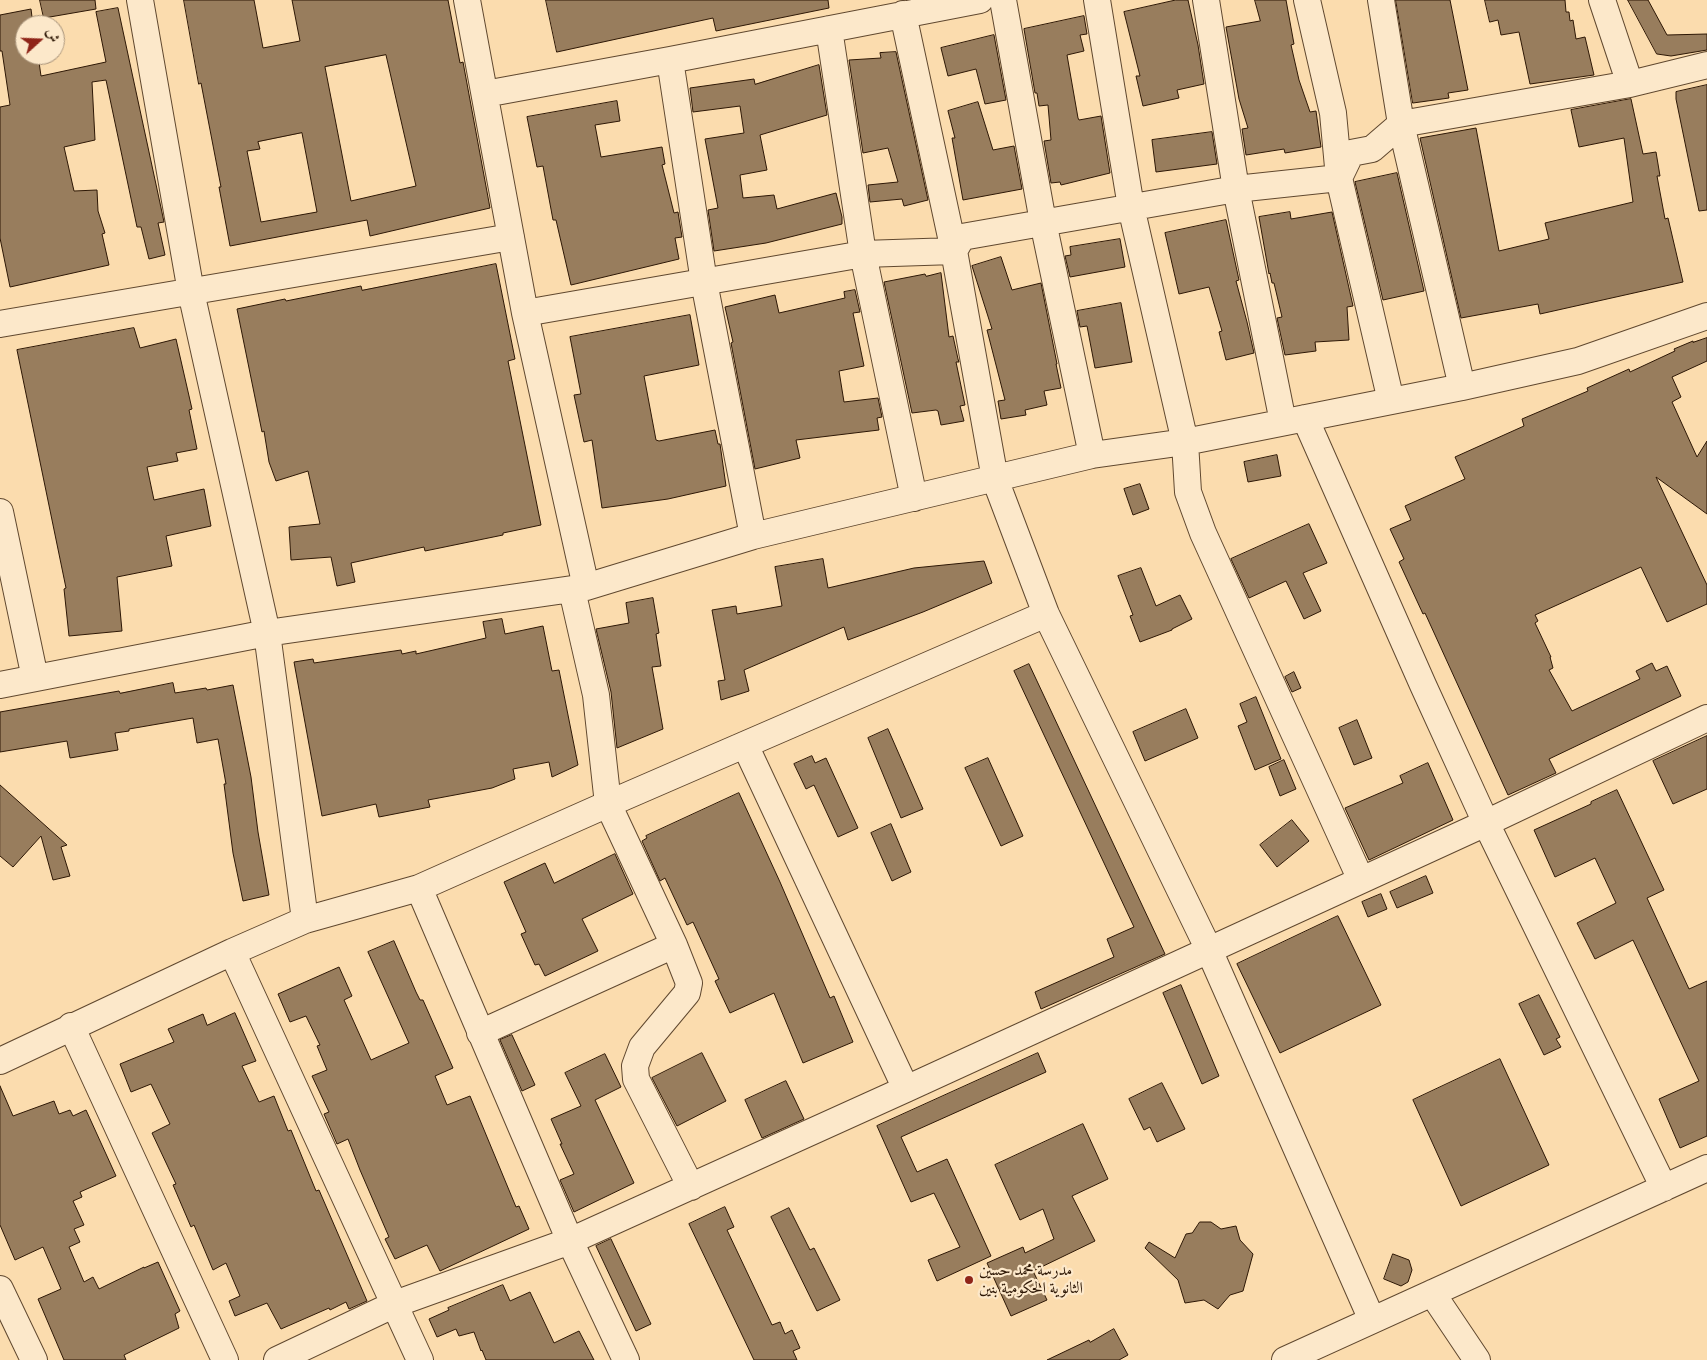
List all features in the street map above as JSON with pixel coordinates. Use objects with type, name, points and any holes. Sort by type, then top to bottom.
[{"type":"street","points":[[140,0],[191,292],[267,633],[305,920]]},
{"type":"street","points":[[467,0],[525,313],[579,588],[596,695],[608,804],[674,945],[689,983],[687,993],[642,1047],[636,1066],[636,1079],[691,1187]]},
{"type":"street","points":[[485,94],[829,29],[866,11],[904,14],[980,0]]},
{"type":"street","points":[[1003,0],[1043,222],[1092,455]]},
{"type":"street","points":[[1097,0],[1131,207],[1185,442],[1188,492],[1203,533],[1361,880]]},
{"type":"street","points":[[1206,0],[1236,189],[1294,420],[1419,676],[1486,823],[1664,1188]]},
{"type":"street","points":[[1307,0],[1333,113],[1339,178],[1391,401]]},
{"type":"street","points":[[1381,0],[1401,124],[1462,387]]},
{"type":"street","points":[[1602,0],[1630,84]]},
{"type":"street","points":[[904,14],[954,252],[995,479],[1046,614],[1208,950],[1372,1320]]},
{"type":"street","points":[[829,29],[863,254],[914,498]]},
{"type":"street","points":[[670,60],[704,282],[753,536]]},
{"type":"street","points":[[1339,178],[1351,152],[1372,149],[1401,124],[1630,84],[1707,65]]},
{"type":"street","points":[[954,252],[962,237],[1236,189],[1339,178]]},
{"type":"street","points":[[0,324],[512,237]]},
{"type":"street","points":[[525,313],[863,254],[954,252]]},
{"type":"street","points":[[0,685],[267,633],[579,588],[753,536],[1092,455],[1185,442],[1462,387],[1578,361],[1707,316]]},
{"type":"street","points":[[0,512],[35,678]]},
{"type":"street","points":[[0,1060],[305,920],[419,888],[1046,614]]},
{"type":"street","points":[[277,1360],[395,1304],[570,1241],[691,1187],[1486,823],[1707,718]]},
{"type":"street","points":[[745,745],[906,1089]]},
{"type":"street","points":[[419,888],[570,1241],[626,1360]]},
{"type":"street","points":[[480,1033],[674,945]]},
{"type":"street","points":[[232,952],[420,1360]]},
{"type":"street","points":[[71,1026],[225,1360]]},
{"type":"street","points":[[1285,1360],[1707,1168]]},
{"type":"street","points":[[0,1289],[34,1360]]},
{"type":"street","points":[[1432,1293],[1477,1360]]},
{"type":"building","points":[[40,0],[95,0],[96,9],[61,15],[43,15]]},
{"type":"building","points":[[184,0],[254,0],[263,48],[300,41],[292,0],[448,0],[460,63],[463,62],[490,208],[370,236],[367,220],[230,246],[219,187],[221,187],[201,83],[199,84]],"holes":[[[386,55],[416,186],[351,201],[325,67]],[[302,133],[317,212],[261,222],[247,151],[260,149],[258,142]]]},
{"type":"building","points":[[546,0],[828,0],[829,8],[716,31],[713,18],[557,52]]},
{"type":"building","points":[[1176,0],[1188,0],[1204,84],[1177,90],[1179,98],[1143,106],[1136,76],[1140,76],[1124,12]]},
{"type":"building","points":[[1255,0],[1286,0],[1294,44],[1291,45],[1299,80],[1310,112],[1316,111],[1321,147],[1285,153],[1284,149],[1246,155],[1242,129],[1248,128],[1239,99],[1226,27],[1260,21]]},
{"type":"building","points":[[1396,0],[1450,0],[1468,90],[1448,93],[1449,98],[1413,103]]},
{"type":"building","points":[[1485,0],[1565,0],[1566,12],[1569,12],[1570,21],[1573,20],[1576,39],[1585,37],[1594,75],[1530,84],[1519,32],[1501,35],[1498,20],[1490,22]]},
{"type":"building","points":[[1628,0],[1648,0],[1667,35],[1707,34],[1707,50],[1671,56],[1657,54]]},
{"type":"building","points":[[118,8],[164,222],[158,223],[165,255],[149,259],[141,227],[137,227],[106,80],[92,82],[95,140],[64,147],[74,191],[97,190],[98,211],[105,233],[102,234],[109,265],[10,287],[0,238],[0,107],[10,105],[2,51],[0,51],[0,15],[31,9],[32,15],[15,15],[15,65],[39,65],[41,76],[106,62],[96,12]]},
{"type":"building","points":[[1084,16],[1087,34],[1080,35],[1084,51],[1067,55],[1078,118],[1079,120],[1101,116],[1110,173],[1061,185],[1060,182],[1051,183],[1044,141],[1051,140],[1048,105],[1039,106],[1024,29]]},
{"type":"building","points":[[994,35],[1006,100],[985,104],[976,69],[948,76],[941,48]]},
{"type":"building","points":[[896,52],[928,200],[904,206],[902,199],[870,202],[868,185],[898,182],[888,148],[863,153],[849,60],[881,58],[880,53]]},
{"type":"building","points":[[819,65],[827,115],[760,135],[767,170],[740,175],[743,198],[774,195],[777,209],[836,193],[842,224],[766,243],[714,251],[708,210],[718,208],[705,139],[744,133],[740,106],[693,112],[690,88],[754,79],[755,84]]},
{"type":"building","points":[[1707,85],[1707,210],[1699,211],[1676,92]]},
{"type":"building","points":[[1631,99],[1643,154],[1656,152],[1660,176],[1657,176],[1665,219],[1668,218],[1683,282],[1540,314],[1538,304],[1461,318],[1420,138],[1476,128],[1499,251],[1549,239],[1545,223],[1633,202],[1624,138],[1579,147],[1571,110]]},
{"type":"building","points":[[617,101],[620,121],[595,125],[601,157],[662,147],[665,164],[662,165],[674,213],[678,212],[682,237],[675,238],[679,259],[571,285],[556,220],[553,220],[543,166],[537,167],[527,117]]},
{"type":"building","points":[[978,102],[993,150],[1014,146],[1022,189],[963,200],[952,138],[955,138],[948,111]]},
{"type":"building","points":[[1212,132],[1217,164],[1156,172],[1152,140]]},
{"type":"building","points":[[1397,173],[1424,291],[1383,300],[1355,182]]},
{"type":"building","points":[[1290,212],[1291,219],[1332,212],[1353,306],[1347,307],[1349,340],[1315,342],[1316,351],[1285,355],[1277,318],[1282,317],[1274,283],[1272,283],[1269,274],[1259,217]]},
{"type":"building","points":[[1226,220],[1239,280],[1236,281],[1254,353],[1226,360],[1219,332],[1222,331],[1209,287],[1179,294],[1165,233]]},
{"type":"building","points":[[1120,239],[1125,267],[1070,277],[1065,256],[1071,255],[1070,247]]},
{"type":"building","points":[[1001,257],[1012,290],[1041,283],[1061,388],[1044,391],[1047,405],[1025,410],[1026,415],[1001,419],[998,401],[1005,400],[987,330],[992,329],[972,266]]},
{"type":"building","points":[[496,264],[515,359],[508,361],[541,525],[425,551],[424,547],[351,563],[355,582],[337,586],[331,557],[291,560],[289,527],[320,524],[308,471],[276,481],[269,462],[264,431],[262,432],[237,309],[361,286],[362,290]]},
{"type":"building","points":[[941,273],[949,337],[953,336],[965,405],[960,406],[964,421],[941,425],[938,411],[936,410],[912,413],[884,282],[925,274],[926,276]]},
{"type":"building","points":[[855,290],[860,312],[853,313],[864,366],[839,371],[844,402],[878,398],[882,417],[877,418],[879,430],[796,440],[800,458],[755,469],[725,307],[775,295],[779,313],[845,298],[844,292]]},
{"type":"building","points":[[1121,303],[1132,362],[1095,368],[1087,326],[1080,327],[1077,311]]},
{"type":"building","points":[[690,315],[699,365],[644,376],[656,440],[715,430],[718,444],[720,444],[726,486],[668,499],[602,508],[592,440],[584,442],[574,395],[581,394],[570,337]]},
{"type":"building","points":[[134,328],[140,348],[176,339],[192,409],[189,410],[197,449],[176,453],[178,461],[147,467],[154,500],[204,489],[211,526],[166,536],[172,566],[117,577],[122,631],[69,636],[64,589],[66,588],[17,350]]},
{"type":"building","points":[[1707,338],[1707,361],[1672,377],[1681,397],[1672,402],[1697,457],[1707,441],[1707,514],[1656,477],[1707,585],[1707,604],[1667,622],[1641,567],[1535,615],[1538,621],[1535,623],[1551,657],[1553,668],[1549,670],[1572,711],[1640,679],[1636,671],[1652,663],[1656,671],[1667,666],[1681,696],[1549,759],[1556,773],[1508,795],[1425,613],[1423,614],[1399,562],[1404,559],[1390,529],[1411,520],[1405,506],[1465,479],[1455,457],[1524,426],[1522,419],[1588,391],[1587,388],[1629,369],[1630,372],[1693,341]]},
{"type":"building","points":[[1277,455],[1281,476],[1248,482],[1244,462]]},
{"type":"building","points":[[1140,484],[1149,509],[1133,515],[1124,489]]},
{"type":"building","points":[[1309,524],[1327,563],[1303,573],[1321,611],[1304,619],[1286,581],[1249,598],[1231,559]]},
{"type":"building","points":[[823,559],[828,588],[914,568],[984,561],[992,583],[923,612],[848,640],[844,627],[744,670],[749,691],[721,700],[718,681],[725,680],[712,610],[736,606],[737,614],[782,606],[775,567]]},
{"type":"building","points":[[1141,568],[1156,606],[1180,595],[1192,619],[1172,630],[1140,642],[1130,616],[1133,615],[1118,576]]},
{"type":"building","points":[[653,598],[659,633],[656,634],[661,666],[652,667],[663,729],[617,748],[611,692],[596,629],[629,623],[626,603]]},
{"type":"building","points":[[502,619],[505,634],[543,626],[552,671],[559,670],[578,765],[552,777],[549,762],[513,769],[515,779],[492,788],[428,800],[430,807],[379,817],[376,804],[322,816],[294,662],[313,659],[314,663],[401,650],[402,654],[416,651],[416,654],[486,638],[483,622]]},
{"type":"building","points":[[1029,664],[1165,954],[1041,1009],[1035,992],[1114,957],[1107,939],[1134,927],[1014,671]]},
{"type":"building","points":[[1294,672],[1301,688],[1292,692],[1285,677]]},
{"type":"building","points":[[173,683],[175,693],[233,685],[251,777],[269,895],[243,901],[233,853],[224,784],[226,784],[218,739],[197,743],[193,718],[115,733],[118,750],[70,758],[67,741],[0,752],[0,712]]},
{"type":"building","points":[[1256,697],[1281,759],[1255,770],[1238,726],[1247,722],[1240,704]]},
{"type":"building","points":[[1186,709],[1198,738],[1145,761],[1133,732]]},
{"type":"building","points":[[1357,720],[1372,758],[1354,765],[1339,728]]},
{"type":"building","points":[[888,729],[923,809],[901,818],[868,738]]},
{"type":"building","points":[[1707,736],[1707,789],[1673,804],[1653,761]]},
{"type":"building","points":[[812,756],[815,763],[826,758],[858,828],[838,837],[814,785],[806,789],[794,764]]},
{"type":"building","points":[[988,758],[1023,836],[1001,846],[965,768]]},
{"type":"building","points":[[1284,760],[1296,789],[1280,796],[1269,767]]},
{"type":"building","points":[[1428,763],[1453,820],[1369,860],[1345,808],[1403,783],[1400,776]]},
{"type":"building","points":[[0,785],[67,845],[61,847],[70,876],[53,880],[41,836],[13,867],[0,856]]},
{"type":"building","points":[[1617,790],[1664,890],[1647,898],[1689,989],[1707,981],[1707,1136],[1680,1148],[1659,1099],[1699,1081],[1633,940],[1595,959],[1577,923],[1616,903],[1595,858],[1555,877],[1534,830]]},
{"type":"building","points":[[739,793],[830,998],[834,996],[853,1042],[803,1063],[774,993],[730,1013],[715,981],[719,979],[693,922],[687,925],[665,878],[660,881],[642,841],[647,838],[646,836]]},
{"type":"building","points":[[1292,820],[1309,841],[1277,867],[1260,845]]},
{"type":"building","points":[[891,824],[911,872],[892,881],[871,833]]},
{"type":"building","points":[[615,854],[633,894],[582,919],[598,951],[545,976],[539,964],[535,965],[521,934],[526,932],[504,882],[545,863],[554,883]]},
{"type":"building","points":[[1426,876],[1433,893],[1397,908],[1390,892]]},
{"type":"building","points":[[1381,894],[1387,909],[1368,917],[1362,902]]},
{"type":"building","points":[[1338,916],[1381,1005],[1280,1053],[1237,964]]},
{"type":"building","points":[[394,941],[416,992],[420,1000],[423,1000],[453,1068],[435,1076],[447,1105],[470,1096],[516,1207],[519,1206],[529,1229],[440,1271],[427,1245],[395,1259],[385,1239],[389,1237],[348,1139],[337,1144],[324,1114],[329,1112],[312,1076],[327,1070],[317,1046],[320,1045],[306,1016],[290,1022],[278,994],[339,967],[352,996],[344,1000],[371,1060],[409,1043],[368,952]]},
{"type":"building","points":[[1181,985],[1219,1076],[1202,1084],[1163,993]]},
{"type":"building","points":[[1539,995],[1560,1037],[1556,1039],[1561,1047],[1544,1055],[1519,1004]]},
{"type":"building","points":[[235,1013],[256,1061],[242,1066],[259,1102],[274,1096],[288,1131],[291,1130],[316,1191],[319,1190],[367,1301],[349,1309],[346,1302],[281,1329],[267,1303],[235,1316],[229,1301],[240,1296],[226,1263],[213,1270],[194,1225],[191,1227],[173,1185],[176,1184],[152,1133],[170,1124],[151,1084],[131,1092],[120,1064],[174,1042],[168,1029],[203,1014],[207,1025]]},
{"type":"building","points":[[512,1035],[535,1085],[522,1091],[500,1040]]},
{"type":"building","points":[[702,1053],[726,1101],[677,1126],[652,1078]]},
{"type":"building","points":[[1038,1053],[1046,1072],[901,1137],[917,1172],[947,1159],[991,1256],[937,1281],[928,1260],[960,1247],[934,1193],[911,1202],[877,1126]]},
{"type":"building","points":[[605,1054],[621,1087],[595,1100],[634,1183],[574,1212],[560,1180],[574,1174],[551,1119],[581,1106],[565,1073]]},
{"type":"building","points":[[1500,1059],[1549,1165],[1461,1206],[1413,1100]]},
{"type":"building","points":[[786,1081],[804,1119],[762,1138],[745,1100]]},
{"type":"building","points":[[1162,1083],[1185,1129],[1157,1142],[1150,1127],[1144,1130],[1129,1099]]},
{"type":"building","points":[[0,1086],[13,1116],[54,1101],[59,1114],[70,1110],[73,1116],[86,1110],[116,1176],[80,1192],[82,1197],[73,1201],[84,1225],[74,1229],[80,1242],[69,1247],[84,1282],[93,1277],[99,1289],[158,1262],[180,1311],[175,1314],[179,1328],[124,1355],[126,1360],[64,1360],[38,1299],[61,1289],[43,1247],[15,1260],[0,1225]]},
{"type":"building","points":[[1083,1124],[1108,1179],[1072,1196],[1095,1241],[1033,1271],[1047,1300],[1011,1316],[987,1263],[1023,1247],[1025,1253],[1054,1239],[1043,1209],[1020,1220],[995,1165]]},
{"type":"building","points":[[725,1207],[734,1227],[727,1230],[772,1325],[780,1322],[785,1334],[792,1330],[800,1348],[793,1351],[797,1360],[754,1360],[689,1224]]},
{"type":"building","points":[[789,1208],[810,1250],[814,1248],[840,1300],[817,1311],[771,1217]]},
{"type":"building","points":[[1200,1222],[1211,1222],[1221,1229],[1236,1226],[1240,1240],[1253,1254],[1243,1291],[1230,1295],[1218,1309],[1204,1300],[1185,1303],[1178,1280],[1145,1248],[1149,1242],[1175,1258],[1186,1234],[1192,1233]]},
{"type":"building","points":[[611,1239],[651,1324],[636,1331],[596,1246]]},
{"type":"building","points":[[1393,1254],[1409,1260],[1412,1270],[1408,1282],[1401,1286],[1384,1279]]},
{"type":"building","points":[[503,1285],[510,1301],[530,1292],[554,1343],[579,1331],[594,1360],[486,1360],[474,1332],[459,1336],[456,1329],[437,1337],[429,1319],[449,1310],[448,1308]]},
{"type":"building","points":[[1114,1329],[1128,1355],[1119,1360],[1047,1360],[1089,1340],[1090,1342]]},
{"type":"place","name":"مدرسة محمد حسين الثانوية الحكومية بنين","points":[[969,1280]]}]
